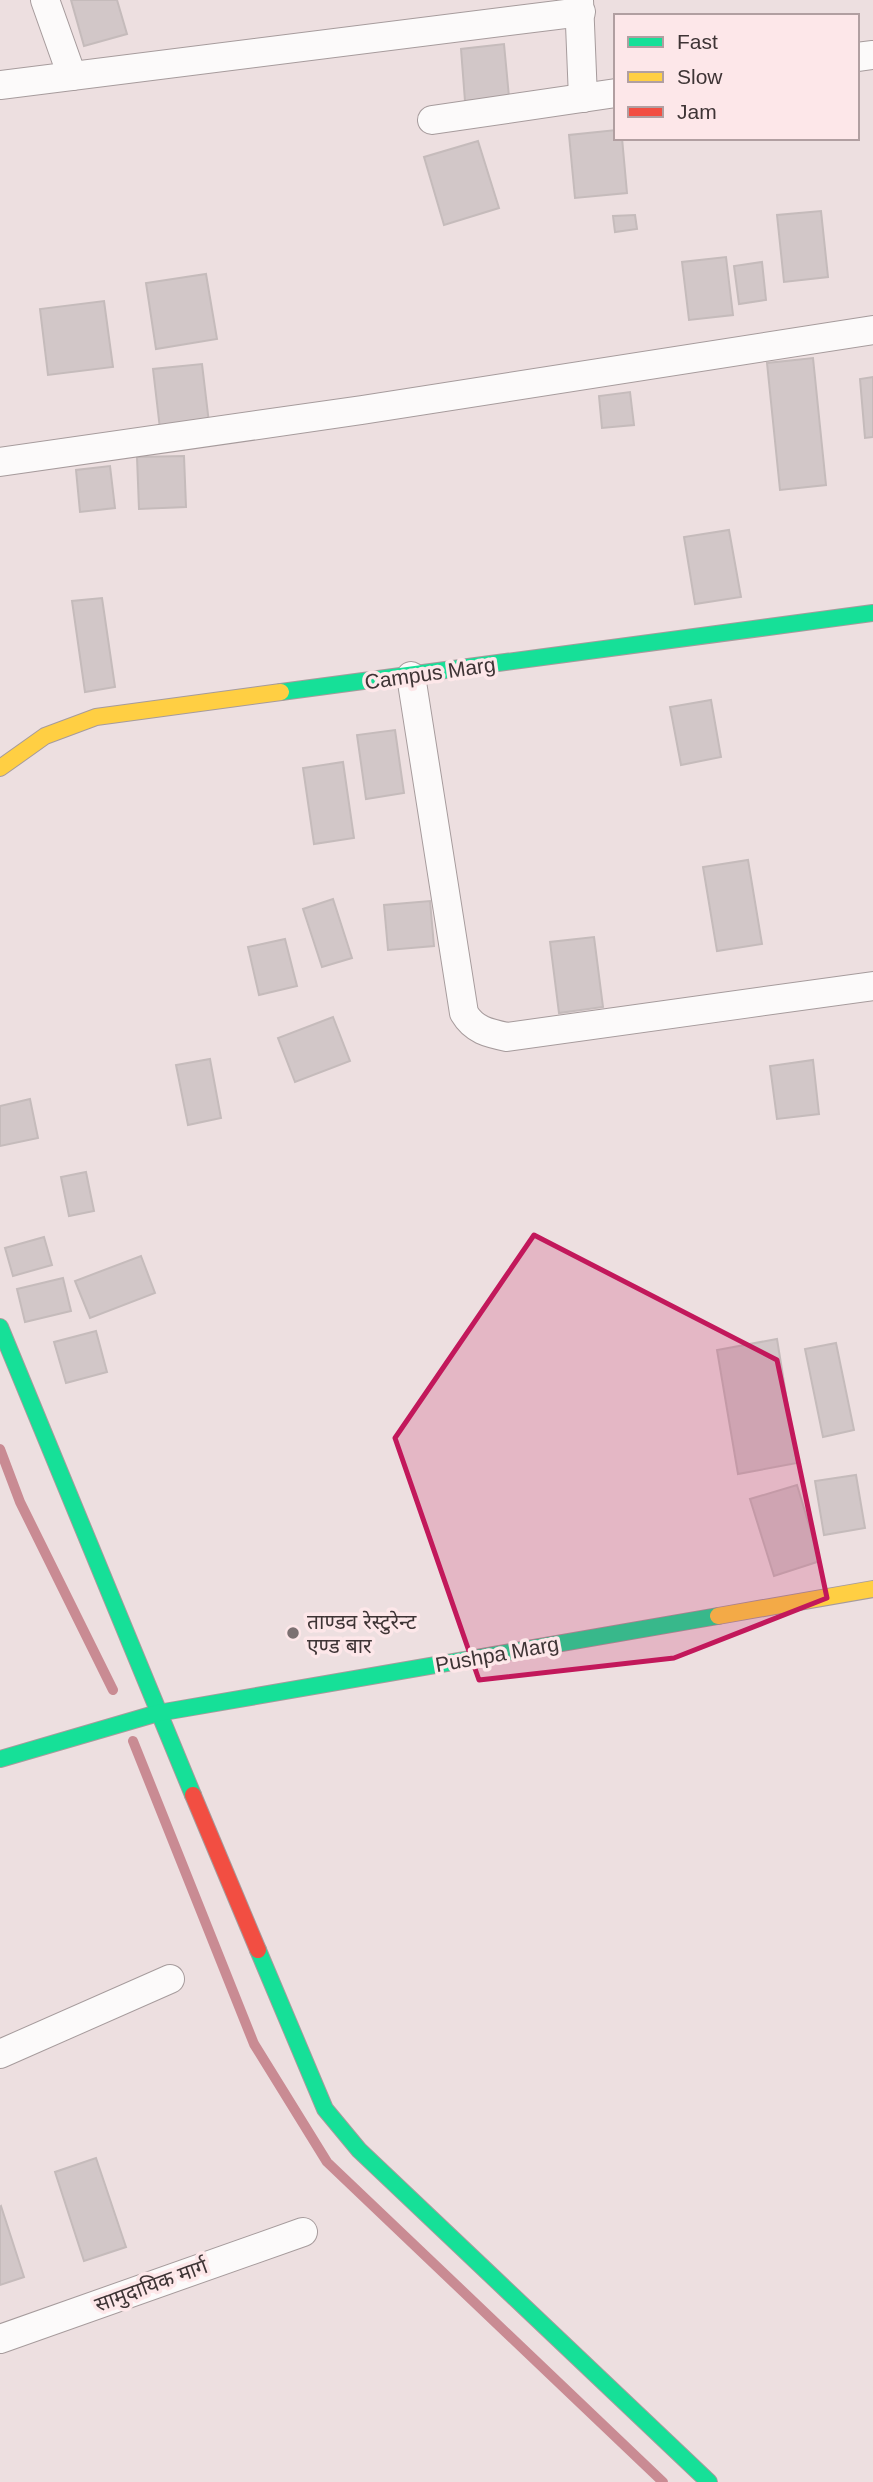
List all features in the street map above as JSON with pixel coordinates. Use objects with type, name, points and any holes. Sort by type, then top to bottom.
[{"type":"street","points":[[46,0],[72,76]]},
{"type":"street","points":[[0,85],[580,6],[583,98]]},
{"type":"street","points":[[432,121],[614,93]]},
{"type":"street","points":[[0,462],[362,410],[873,330]]},
{"type":"street","name":"Campus Marg","points":[[0,768],[30,742],[63,727],[96,717],[873,613]]},
{"type":"street","points":[[411,676],[464,1013],[470,1023],[484,1032],[507,1037],[873,986]]},
{"type":"street","points":[[0,1328],[324,2109],[359,2150],[709,2482]]},
{"type":"street","name":"Pushpa Marg","points":[[0,1759],[158,1713],[873,1589]]},
{"type":"street","points":[[0,2054],[170,1979]]},
{"type":"street","name":"सामुदायिक मार्ग","points":[[0,2339],[303,2232]]},
{"type":"highlighted area","points":[[534,1235],[777,1360],[827,1598],[674,1658],[479,1680],[395,1438]]},
{"type":"building","points":[[71,0],[117,0],[127,34],[84,46]]},
{"type":"building","points":[[504,44],[509,97],[465,101],[461,49]]},
{"type":"building","points":[[614,130],[614,140],[622,140],[627,193],[575,198],[569,135]]},
{"type":"building","points":[[478,141],[499,208],[444,225],[424,157]]},
{"type":"building","points":[[821,211],[828,277],[784,282],[777,215]]},
{"type":"building","points":[[635,215],[637,229],[615,232],[613,216]]},
{"type":"building","points":[[726,257],[733,315],[689,320],[682,262]]},
{"type":"building","points":[[762,262],[766,300],[739,304],[734,266]]},
{"type":"building","points":[[206,274],[217,339],[156,349],[146,283]]},
{"type":"building","points":[[104,301],[113,367],[48,375],[40,309]]},
{"type":"building","points":[[813,358],[826,485],[780,490],[767,363]]},
{"type":"building","points":[[202,364],[209,423],[160,429],[153,369]]},
{"type":"building","points":[[873,377],[873,437],[865,438],[860,379]]},
{"type":"building","points":[[630,392],[634,425],[602,428],[599,396]]},
{"type":"building","points":[[184,456],[186,507],[139,509],[137,457]]},
{"type":"building","points":[[110,466],[115,508],[80,512],[76,470]]},
{"type":"building","points":[[729,530],[741,597],[695,604],[684,537]]},
{"type":"building","points":[[102,598],[115,687],[85,692],[72,601]]},
{"type":"building","points":[[711,700],[721,757],[681,765],[670,707]]},
{"type":"building","points":[[395,730],[404,793],[366,799],[357,735]]},
{"type":"building","points":[[343,762],[354,838],[314,844],[303,768]]},
{"type":"building","points":[[748,860],[762,944],[717,951],[703,867]]},
{"type":"building","points":[[333,899],[352,958],[322,967],[303,909]]},
{"type":"building","points":[[430,901],[434,946],[388,950],[384,905]]},
{"type":"building","points":[[594,937],[603,1007],[559,1013],[550,942]]},
{"type":"building","points":[[285,939],[297,986],[259,995],[248,947]]},
{"type":"building","points":[[333,1017],[350,1061],[295,1082],[278,1038]]},
{"type":"building","points":[[210,1059],[221,1118],[188,1125],[176,1065]]},
{"type":"building","points":[[813,1060],[819,1114],[777,1119],[770,1066]]},
{"type":"building","points":[[30,1099],[38,1138],[0,1146],[0,1106]]},
{"type":"building","points":[[86,1172],[94,1211],[69,1216],[61,1177]]},
{"type":"building","points":[[44,1237],[52,1265],[13,1276],[5,1248]]},
{"type":"building","points":[[141,1256],[155,1293],[90,1318],[75,1281]]},
{"type":"building","points":[[63,1278],[71,1311],[25,1322],[17,1289]]},
{"type":"building","points":[[96,1331],[107,1372],[66,1383],[54,1342]]},
{"type":"building","points":[[777,1339],[797,1463],[738,1474],[717,1350]]},
{"type":"building","points":[[836,1343],[854,1430],[823,1437],[805,1349]]},
{"type":"building","points":[[856,1475],[865,1528],[824,1535],[815,1481]]},
{"type":"building","points":[[797,1485],[820,1561],[774,1576],[750,1499]]},
{"type":"building","points":[[96,2158],[126,2247],[84,2261],[55,2172]]},
{"type":"building","points":[[0,2207],[24,2277],[0,2285]]},
{"type":"waterway","points":[[0,1449],[20,1502],[113,1690]]},
{"type":"waterway","points":[[133,1741],[254,2044],[327,2162],[663,2482]]},
{"type":"traffic: fast","points":[[281,692],[873,613]]},
{"type":"traffic: fast","points":[[0,1327],[193,1795]]},
{"type":"traffic: fast","points":[[0,1759],[158,1713],[718,1616]]},
{"type":"traffic: fast","points":[[258,1950],[325,2109],[359,2150],[709,2482]]},
{"type":"traffic: slow","points":[[0,768],[45,736],[96,717],[281,692]]},
{"type":"traffic: slow","points":[[718,1616],[873,1589]]},
{"type":"traffic: jam","points":[[193,1795],[258,1950]]},
{"type":"place","name":"ताण्डव रेस्टुरेन्ट एण्ड बार","points":[[293,1633]]}]
